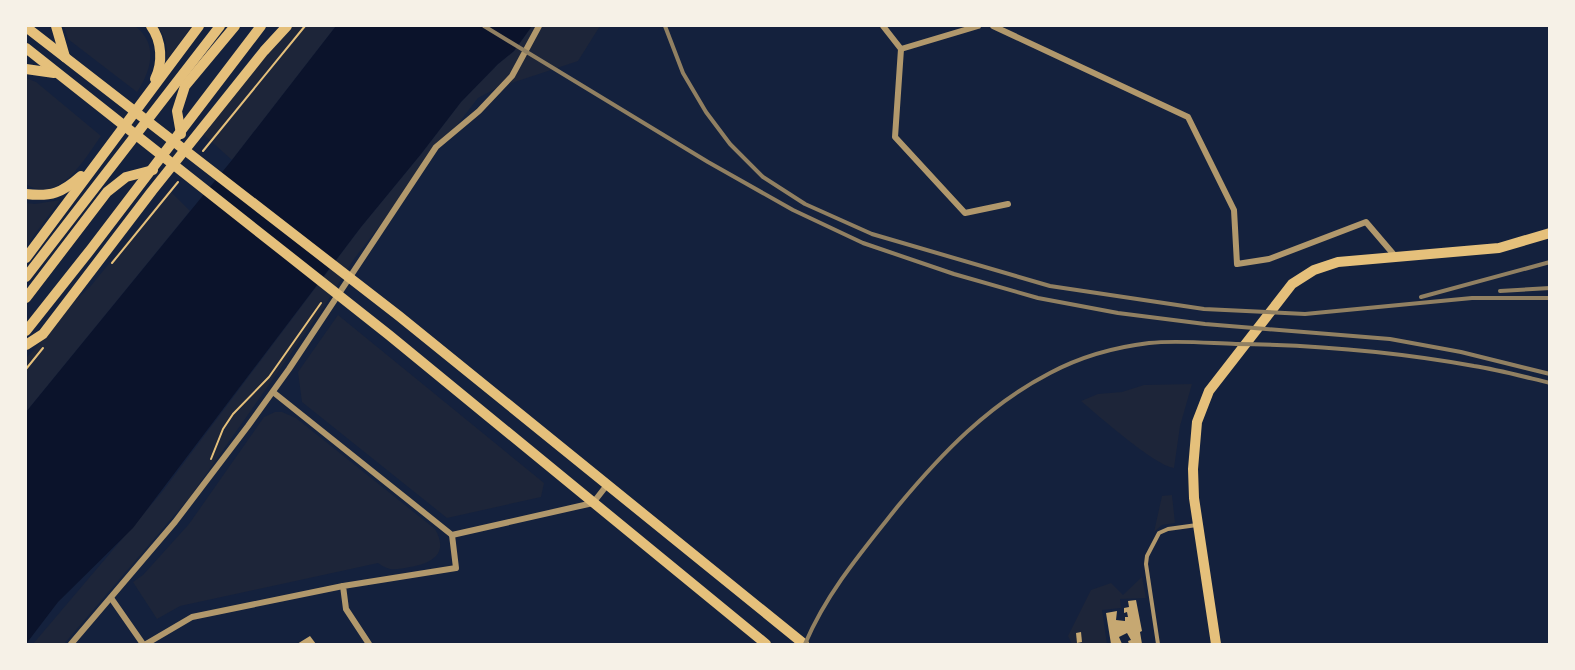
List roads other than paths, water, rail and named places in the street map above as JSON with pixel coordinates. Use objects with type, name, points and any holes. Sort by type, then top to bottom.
[{"type":"main road","points":[[56,26],[65,57]]},
{"type":"main road","points":[[150,91],[160,63],[159,45],[151,26]]},
{"type":"main road","points":[[26,258],[199,26]]},
{"type":"main road","points":[[26,277],[220,26]]},
{"type":"main road","points":[[194,158],[182,139],[177,111],[185,86],[235,26]]},
{"type":"main road","points":[[26,331],[261,26]]},
{"type":"main road","points":[[26,345],[43,334],[152,191],[264,51],[287,26]]},
{"type":"main road","points":[[26,27],[399,316],[804,645]]},
{"type":"main road","points":[[26,48],[389,334],[766,645]]},
{"type":"main road","points":[[26,69],[57,74]]},
{"type":"main road","points":[[26,194],[55,194],[68,188],[96,165]]},
{"type":"main road","points":[[26,298],[107,192],[126,177],[158,169],[181,171]]},
{"type":"main road","points":[[1216,645],[1194,498],[1193,469],[1197,422],[1209,391],[1292,284],[1314,270],[1338,262],[1499,248],[1550,233]]},
{"type":"street","points":[[72,645],[175,522],[273,392],[436,147],[479,111],[512,76],[539,26]]},
{"type":"street","points":[[883,26],[901,49],[895,137],[965,213],[1008,204]]},
{"type":"street","points":[[901,49],[978,26]]},
{"type":"street","points":[[993,26],[1188,117],[1234,210],[1237,264],[1269,259],[1366,222],[1396,257]]},
{"type":"street","points":[[111,598],[145,645],[192,617],[343,586],[456,568],[452,535],[273,392]]},
{"type":"street","points":[[452,535],[593,503],[607,485]]},
{"type":"street","points":[[343,586],[346,609],[369,645]]},
{"type":"lane","points":[[1158,645],[1146,564],[1147,556],[1162,531],[1198,525]]},
{"type":"railway","points":[[484,26],[708,162],[793,210],[863,243],[954,274],[1038,298],[1118,313],[1205,324],[1390,339],[1461,352],[1550,374]]},
{"type":"railway","points":[[665,26],[683,73],[706,112],[730,144],[763,177],[805,204],[872,234],[1050,286],[1204,309],[1305,314],[1472,298],[1550,298]]},
{"type":"railway","points":[[1421,297],[1550,262]]},
{"type":"railway","points":[[1500,291],[1550,288]]},
{"type":"railway","points":[[805,644],[824,607],[847,572],[898,506],[949,449],[986,415],[1027,386],[1062,367],[1086,358],[1124,347],[1160,342],[1296,346],[1385,353],[1445,361],[1550,383]]}]
